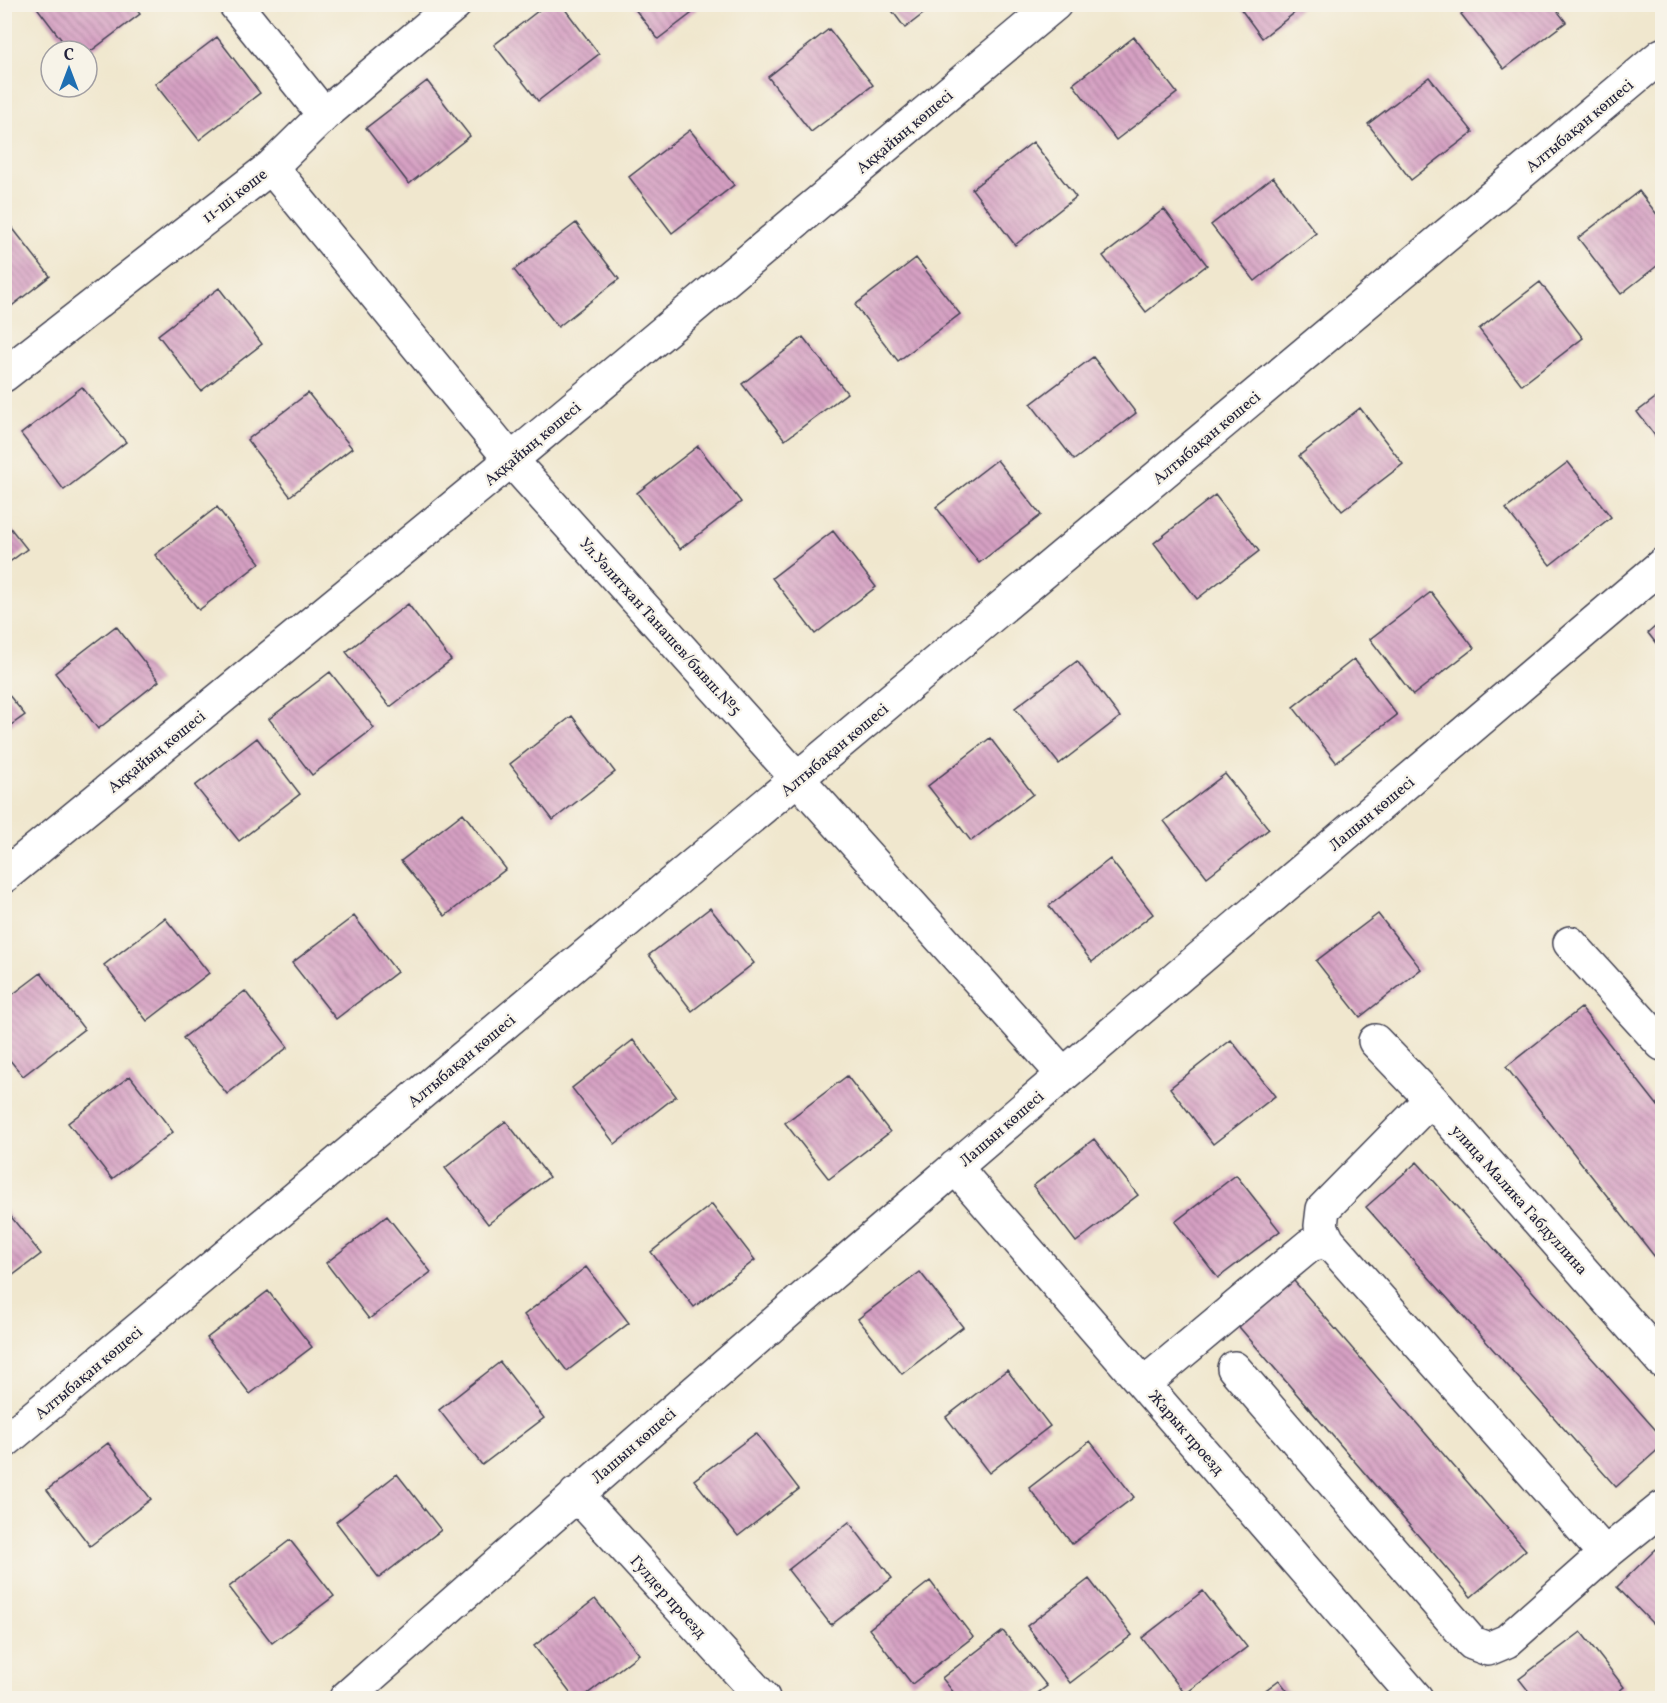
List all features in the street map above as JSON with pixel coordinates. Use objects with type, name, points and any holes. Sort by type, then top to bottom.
[{"type":"street","points":[[236,4],[324,115]]},
{"type":"street","name":"11-ші көше","points":[[4,375],[271,167],[324,115],[455,4]]},
{"type":"street","name":"Аққайың көшесі","points":[[4,876],[511,460],[1055,4]]},
{"type":"street","name":"Алтыбақан көшесі","points":[[4,1442],[1662,55]]},
{"type":"street","name":"Ул.Уәлитхан Танашев/бывш.№5","points":[[271,167],[511,460],[1063,1074]]},
{"type":"street","name":"Лашын көшесі","points":[[346,1698],[576,1494],[1063,1074],[1662,565]]},
{"type":"street","points":[[1570,944],[1662,1044]]},
{"type":"street","name":"улица Малика Габдуллина","points":[[1375,1041],[1431,1099],[1662,1360]]},
{"type":"street","points":[[1431,1099],[1323,1209],[1321,1226],[1328,1241],[1605,1554]]},
{"type":"street","name":"Жарык проезд","points":[[955,1167],[1145,1383],[1416,1698]]},
{"type":"street","points":[[1145,1383],[1310,1245],[1328,1241]]},
{"type":"street","points":[[1234,1368],[1472,1643],[1488,1648],[1507,1641],[1605,1554],[1662,1508]]},
{"type":"street","name":"Гулдер проезд","points":[[576,1494],[763,1698]]},
{"type":"building","points":[[132,4],[140,14],[99,45],[99,39],[61,39],[35,5]]},
{"type":"building","points":[[547,4],[561,4],[599,54],[538,101],[494,45]]},
{"type":"building","points":[[631,4],[704,4],[658,39]]},
{"type":"building","points":[[887,4],[936,4],[905,28]]},
{"type":"building","points":[[1237,4],[1306,4],[1262,38]]},
{"type":"building","points":[[1473,4],[1552,4],[1566,22],[1504,69],[1461,14]]},
{"type":"building","points":[[829,29],[873,85],[811,132],[768,77]]},
{"type":"building","points":[[217,37],[260,93],[199,140],[155,84]]},
{"type":"building","points":[[1134,37],[1177,93],[1116,140],[1073,84]]},
{"type":"building","points":[[1429,77],[1473,132],[1411,180],[1368,124]]},
{"type":"building","points":[[427,81],[470,136],[409,184],[366,128]]},
{"type":"building","points":[[690,130],[734,185],[672,233],[629,177]]},
{"type":"building","points":[[1033,142],[1076,197],[1015,245],[972,189]]},
{"type":"building","points":[[1273,177],[1316,233],[1255,281],[1211,225]]},
{"type":"building","points":[[1639,191],[1662,221],[1662,262],[1621,294],[1578,238]]},
{"type":"building","points":[[1164,209],[1207,265],[1146,312],[1103,256]]},
{"type":"building","points":[[7,221],[50,276],[4,312],[4,223]]},
{"type":"building","points":[[576,223],[619,279],[558,327],[514,270]]},
{"type":"building","points":[[916,258],[960,314],[898,361],[855,305]]},
{"type":"building","points":[[1540,282],[1583,338],[1522,385],[1479,329]]},
{"type":"building","points":[[219,288],[262,344],[201,391],[158,335]]},
{"type":"building","points":[[803,337],[847,393],[785,440],[742,384]]},
{"type":"building","points":[[1093,357],[1136,413],[1074,460],[1031,404]]},
{"type":"building","points":[[82,387],[126,442],[64,490],[21,434]]},
{"type":"building","points":[[308,393],[352,448],[290,496],[247,440]]},
{"type":"building","points":[[1662,393],[1662,445],[1637,412]]},
{"type":"building","points":[[1360,408],[1403,464],[1342,511],[1299,456]]},
{"type":"building","points":[[698,446],[741,502],[680,549],[637,493]]},
{"type":"building","points":[[997,460],[1041,515],[979,563],[936,507]]},
{"type":"building","points":[[1568,462],[1611,517],[1550,565],[1506,509]]},
{"type":"building","points":[[1215,495],[1259,551],[1197,599],[1154,543]]},
{"type":"building","points":[[217,507],[260,563],[199,610],[155,555]]},
{"type":"building","points":[[4,520],[27,549],[4,566]]},
{"type":"building","points":[[833,531],[876,587],[815,634],[772,578]]},
{"type":"building","points":[[1431,592],[1474,648],[1413,695],[1370,639]]},
{"type":"building","points":[[408,604],[451,660],[390,707],[346,652]]},
{"type":"building","points":[[1662,621],[1662,651],[1648,633]]},
{"type":"building","points":[[116,626],[159,681],[98,729],[55,673]]},
{"type":"building","points":[[1354,659],[1397,715],[1336,762],[1293,707]]},
{"type":"building","points":[[1077,661],[1120,717],[1059,764],[1015,708]]},
{"type":"building","points":[[330,672],[374,728],[312,775],[269,719]]},
{"type":"building","points":[[4,689],[25,715],[4,730]]},
{"type":"building","points":[[572,716],[615,772],[553,820],[510,764]]},
{"type":"building","points":[[257,738],[300,794],[239,841],[195,786]]},
{"type":"building","points":[[990,738],[1033,794],[971,841],[928,786]]},
{"type":"building","points":[[1225,774],[1269,829],[1207,877],[1164,821]]},
{"type":"building","points":[[463,813],[506,869],[445,916],[401,861]]},
{"type":"building","points":[[1110,859],[1153,914],[1092,962],[1049,906]]},
{"type":"building","points":[[710,908],[754,963],[692,1011],[649,955]]},
{"type":"building","points":[[1378,914],[1421,969],[1360,1017],[1316,961]]},
{"type":"building","points":[[354,916],[397,972],[336,1019],[292,963]]},
{"type":"building","points":[[165,918],[209,973],[147,1021],[104,965]]},
{"type":"building","points":[[41,973],[84,1029],[23,1076],[4,1053],[4,1001]]},
{"type":"building","points":[[245,991],[288,1047],[227,1094],[183,1038]]},
{"type":"building","points":[[1581,1008],[1662,1111],[1662,1266],[1506,1067]]},
{"type":"building","points":[[633,1040],[676,1096],[615,1144],[572,1088]]},
{"type":"building","points":[[1231,1040],[1275,1096],[1213,1144],[1170,1088]]},
{"type":"building","points":[[130,1076],[173,1132],[112,1179],[68,1123]]},
{"type":"building","points":[[847,1076],[890,1132],[829,1179],[785,1123]]},
{"type":"building","points":[[506,1121],[549,1177],[488,1224],[445,1168]]},
{"type":"building","points":[[1094,1139],[1138,1195],[1076,1242],[1033,1186]]},
{"type":"building","points":[[1417,1162],[1662,1437],[1662,1446],[1616,1487],[1366,1207]]},
{"type":"building","points":[[1236,1175],[1280,1231],[1218,1278],[1175,1222]]},
{"type":"building","points":[[712,1204],[755,1260],[694,1307],[651,1252]]},
{"type":"building","points":[[4,1208],[41,1254],[4,1282]]},
{"type":"building","points":[[387,1216],[431,1272],[369,1319],[326,1263]]},
{"type":"building","points":[[586,1267],[629,1323],[567,1371],[524,1315]]},
{"type":"building","points":[[920,1272],[963,1327],[902,1374],[858,1319]]},
{"type":"building","points":[[1288,1274],[1526,1550],[1471,1597],[1234,1321]]},
{"type":"building","points":[[268,1291],[312,1347],[250,1394],[207,1338]]},
{"type":"building","points":[[500,1362],[544,1418],[482,1465],[439,1410]]},
{"type":"building","points":[[1007,1370],[1050,1426],[989,1473],[946,1417]]},
{"type":"building","points":[[756,1433],[799,1489],[738,1536],[694,1480]]},
{"type":"building","points":[[1090,1441],[1134,1497],[1072,1544],[1029,1488]]},
{"type":"building","points":[[108,1443],[151,1499],[90,1546],[47,1490]]},
{"type":"building","points":[[397,1474],[441,1530],[379,1578],[336,1522]]},
{"type":"building","points":[[849,1522],[892,1578],[831,1625],[788,1570]]},
{"type":"building","points":[[290,1540],[334,1596],[272,1643],[229,1587]]},
{"type":"building","points":[[1656,1549],[1662,1556],[1662,1615],[1653,1624],[1617,1587]]},
{"type":"building","points":[[1089,1579],[1132,1635],[1070,1683],[1027,1626]]},
{"type":"building","points":[[930,1581],[973,1637],[912,1684],[869,1629]]},
{"type":"building","points":[[1203,1591],[1247,1647],[1185,1694],[1142,1638]]},
{"type":"building","points":[[595,1599],[639,1654],[582,1698],[574,1698],[534,1646]]},
{"type":"building","points":[[1003,1631],[1047,1686],[1031,1698],[958,1698],[942,1678]]},
{"type":"building","points":[[1581,1632],[1624,1687],[1610,1698],[1534,1698],[1519,1679]]},
{"type":"building","points":[[1279,1680],[1293,1698],[1255,1698]]}]
